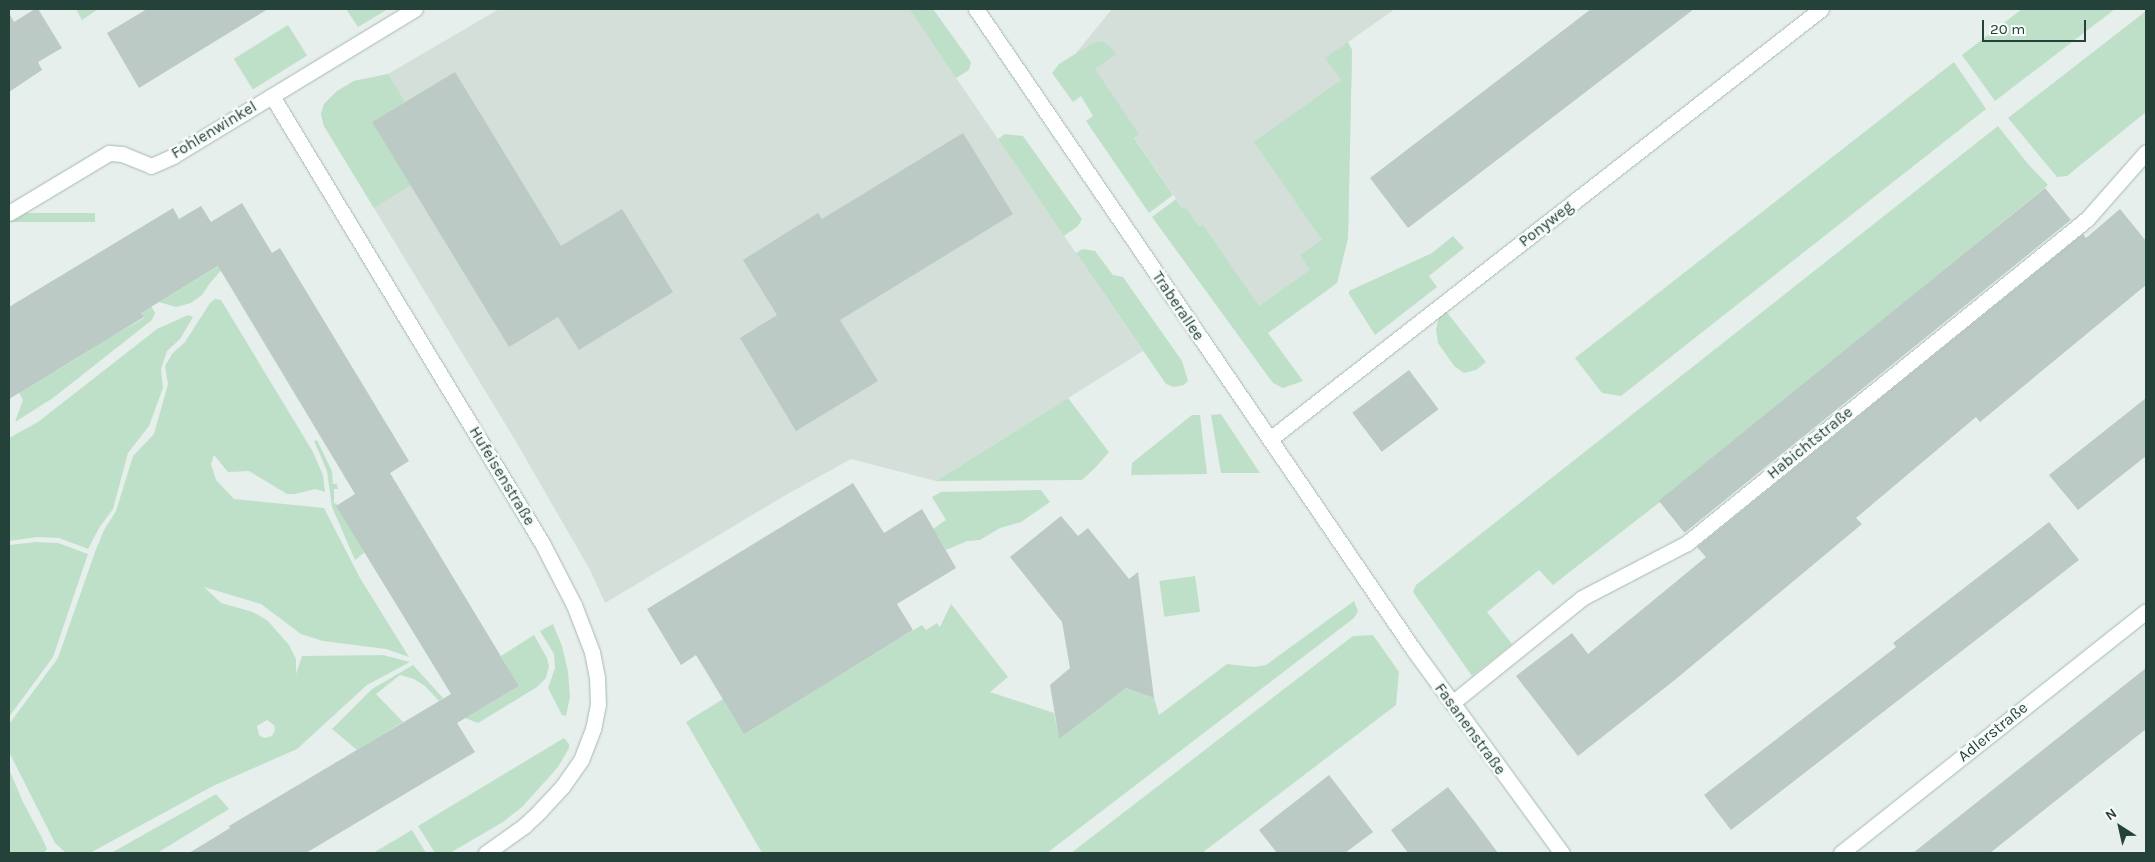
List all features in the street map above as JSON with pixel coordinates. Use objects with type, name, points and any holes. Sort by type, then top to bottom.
[{"type":"street","name":"Fohlenwinkel","points":[[9,213],[110,153],[122,154],[150,166],[173,156],[415,9]]},
{"type":"street","name":"Traberallee","points":[[976,9],[1224,375],[1382,603]]},
{"type":"street","name":"Ponyweg","points":[[1270,439],[1821,9]]},
{"type":"street","name":"Hufeisenstraße","points":[[272,96],[542,544],[574,605],[592,652],[597,677],[598,704],[593,729],[580,760],[562,787],[540,811],[524,826],[486,853]]},
{"type":"street","name":"Habichtstraße","points":[[1452,703],[1582,598],[1687,543],[2087,219],[2146,152]]},
{"type":"street","name":"Fasanenstraße","points":[[1382,603],[1452,703],[1562,853]]},
{"type":"street","name":"Adlerstraße","points":[[1841,853],[2146,611]]},
{"type":"shaded area","points":[[499,9],[909,9],[1143,351],[936,481],[851,459],[784,496],[605,603],[590,570],[515,440],[324,126],[321,114],[324,104],[337,91],[354,81],[388,74]]},
{"type":"shaded area","points":[[1112,9],[1395,9],[1348,42],[1352,50],[1348,238],[1337,283],[1268,333],[1076,53]]},
{"type":"green space","points":[[76,9],[98,9],[82,20]]},
{"type":"green space","points":[[346,9],[388,9],[358,27]]},
{"type":"green space","points":[[909,9],[933,9],[971,62],[969,70],[956,78]]},
{"type":"green space","points":[[2022,9],[2115,9],[1995,101],[1962,55]]},
{"type":"green space","points":[[2146,11],[2146,112],[2067,176],[2057,177],[2008,118]]},
{"type":"green space","points":[[288,25],[307,56],[253,89],[234,59]]},
{"type":"green space","points":[[1099,41],[1107,44],[1116,54],[1095,69],[1139,134],[1134,138],[1173,195],[1149,213],[1086,121],[1093,116],[1081,96],[1073,102],[1052,73],[1059,64]]},
{"type":"green space","points":[[1348,42],[1352,50],[1348,238],[1337,283],[1268,333],[1303,381],[1283,388],[1273,383],[1152,217],[1176,199],[1181,207],[1187,209],[1199,227],[1203,225],[1259,306],[1310,270],[1300,255],[1322,240],[1254,142],[1341,80],[1325,58]]},
{"type":"green space","points":[[1954,62],[1986,109],[1621,396],[1602,393],[1575,358]]},
{"type":"green space","points":[[388,74],[405,102],[372,122],[411,185],[374,208],[324,126],[321,114],[324,104],[337,91],[354,81]]},
{"type":"green space","points":[[1998,126],[2028,164],[2048,185],[1660,502],[1553,585],[1539,570],[1487,612],[1512,644],[1472,676],[1413,592],[1416,585]]},
{"type":"green space","points":[[1005,134],[1023,136],[1082,219],[1078,226],[1064,236],[998,139]]},
{"type":"green space","points":[[9,213],[95,213],[95,222],[9,222]]},
{"type":"green space","points":[[1453,236],[1464,248],[1429,276],[1437,287],[1375,335],[1349,294],[1349,291],[1432,253]]},
{"type":"green space","points":[[1083,249],[1095,251],[1113,275],[1123,277],[1182,361],[1188,381],[1184,385],[1174,387],[1166,384],[1076,253]]},
{"type":"green space","points":[[232,258],[202,295],[191,303],[176,307],[159,302]]},
{"type":"green space","points":[[215,299],[221,300],[313,452],[323,475],[325,492],[315,489],[287,494],[249,471],[228,472],[214,455],[211,464],[216,480],[234,499],[324,508],[360,578],[409,657],[386,649],[323,641],[301,634],[261,604],[204,587],[221,603],[253,612],[268,621],[289,645],[296,659],[296,674],[302,656],[383,655],[410,662],[367,685],[297,749],[213,786],[90,853],[66,853],[55,843],[9,752],[9,724],[58,658],[95,552],[104,530],[116,511],[133,456],[154,434],[168,384],[165,366],[172,354],[185,342],[210,303]],"holes":[[[267,720],[274,725],[275,730],[272,736],[264,738],[259,735],[257,726]]]},
{"type":"green space","points":[[151,306],[155,313],[152,320],[53,398],[15,422],[23,400],[16,387],[57,370],[90,350],[86,344],[109,338],[144,318],[141,312]]},
{"type":"green space","points":[[1446,311],[1486,362],[1476,370],[1464,373],[1454,366],[1438,343],[1436,329],[1439,317]]},
{"type":"green space","points":[[188,315],[193,317],[180,339],[167,351],[161,369],[163,388],[149,426],[128,453],[113,509],[99,528],[88,549],[59,538],[37,537],[9,541],[9,438],[38,422],[157,329]]},
{"type":"green space","points":[[1068,398],[1109,452],[1082,480],[936,481]]},
{"type":"green space","points":[[1221,414],[1260,473],[1221,473],[1211,415]]},
{"type":"green space","points":[[1192,415],[1200,415],[1207,474],[1131,475],[1132,463]]},
{"type":"green space","points":[[317,440],[332,471],[333,484],[337,484],[338,489],[334,489],[334,504],[336,503],[365,552],[355,560],[332,507],[327,471],[314,441]]},
{"type":"green space","points":[[1041,490],[1050,502],[1021,522],[1000,528],[980,540],[967,541],[946,550],[933,529],[946,520],[932,497],[941,492]]},
{"type":"green space","points":[[36,542],[58,543],[88,554],[53,657],[9,717],[9,545]]},
{"type":"green space","points":[[1195,576],[1200,612],[1164,617],[1159,581]]},
{"type":"green space","points":[[1354,601],[1358,611],[1354,618],[1047,853],[762,853],[686,722],[723,699],[744,733],[922,625],[926,630],[937,623],[940,627],[951,604],[1008,677],[990,692],[1054,713],[1059,738],[1126,688],[1154,698],[1159,715],[1227,664],[1254,667],[1266,665]]},
{"type":"green space","points":[[553,624],[562,646],[568,672],[570,697],[566,716],[562,715],[548,688],[555,668],[554,654],[540,631]]},
{"type":"green space","points":[[534,635],[547,658],[549,666],[546,678],[537,687],[478,723],[465,718],[519,686],[501,656]]},
{"type":"green space","points":[[1373,635],[1399,672],[1396,705],[1202,853],[1071,853],[1353,636]]},
{"type":"green space","points":[[413,665],[443,698],[439,701],[425,686],[414,679],[400,675],[376,694],[403,722],[357,750],[332,729],[372,689]]},
{"type":"green space","points":[[564,738],[569,744],[569,748],[558,767],[522,807],[503,822],[450,853],[435,853],[418,826]]},
{"type":"green space","points":[[9,769],[23,802],[47,849],[44,853],[9,853]]},
{"type":"green space","points":[[216,794],[229,809],[157,853],[111,853]]},
{"type":"green space","points":[[412,830],[426,853],[373,853]]},
{"type":"building","points":[[38,9],[62,48],[38,62],[42,70],[9,92],[9,13],[14,22]]},
{"type":"building","points":[[147,9],[268,9],[139,88],[107,33]]},
{"type":"building","points":[[1591,9],[1694,9],[1408,228],[1370,178]]},
{"type":"building","points":[[455,72],[561,246],[622,209],[673,292],[579,350],[558,317],[509,347],[372,122]]},
{"type":"building","points":[[963,133],[1013,214],[840,320],[878,381],[796,431],[740,338],[777,315],[743,260],[818,213],[822,219]]},
{"type":"building","points":[[2045,188],[2071,220],[1685,533],[1659,501]]},
{"type":"building","points":[[242,203],[272,253],[280,248],[409,461],[390,473],[519,686],[457,723],[475,752],[306,853],[189,853],[230,828],[229,826],[451,694],[336,506],[355,494],[218,266],[141,313],[144,317],[9,399],[9,307],[173,208],[179,219],[201,206],[211,222]]},
{"type":"building","points":[[2120,209],[2146,241],[2146,285],[1980,422],[1976,417],[1856,518],[1862,524],[1676,679],[1578,756],[1516,676],[1572,633],[1588,654],[1706,557],[1697,547],[2083,234],[2086,238]]},
{"type":"building","points":[[1409,370],[1438,409],[1382,452],[1352,413]]},
{"type":"building","points":[[2146,398],[2146,456],[2078,510],[2049,475]]},
{"type":"building","points":[[853,483],[884,533],[922,509],[956,568],[897,604],[913,630],[744,734],[696,655],[681,665],[647,609]]},
{"type":"building","points":[[1061,516],[1078,536],[1088,528],[1129,579],[1138,572],[1154,698],[1126,688],[1059,739],[1050,685],[1070,668],[1062,622],[1010,557]]},
{"type":"building","points":[[2049,522],[2079,560],[1731,830],[1704,795],[1896,647],[1893,643]]},
{"type":"building","points":[[2146,668],[2146,729],[1990,853],[1913,853]]},
{"type":"building","points":[[1329,775],[1373,832],[1345,853],[1277,853],[1259,830]]},
{"type":"building","points":[[1448,787],[1498,853],[1408,853],[1391,830]]}]
